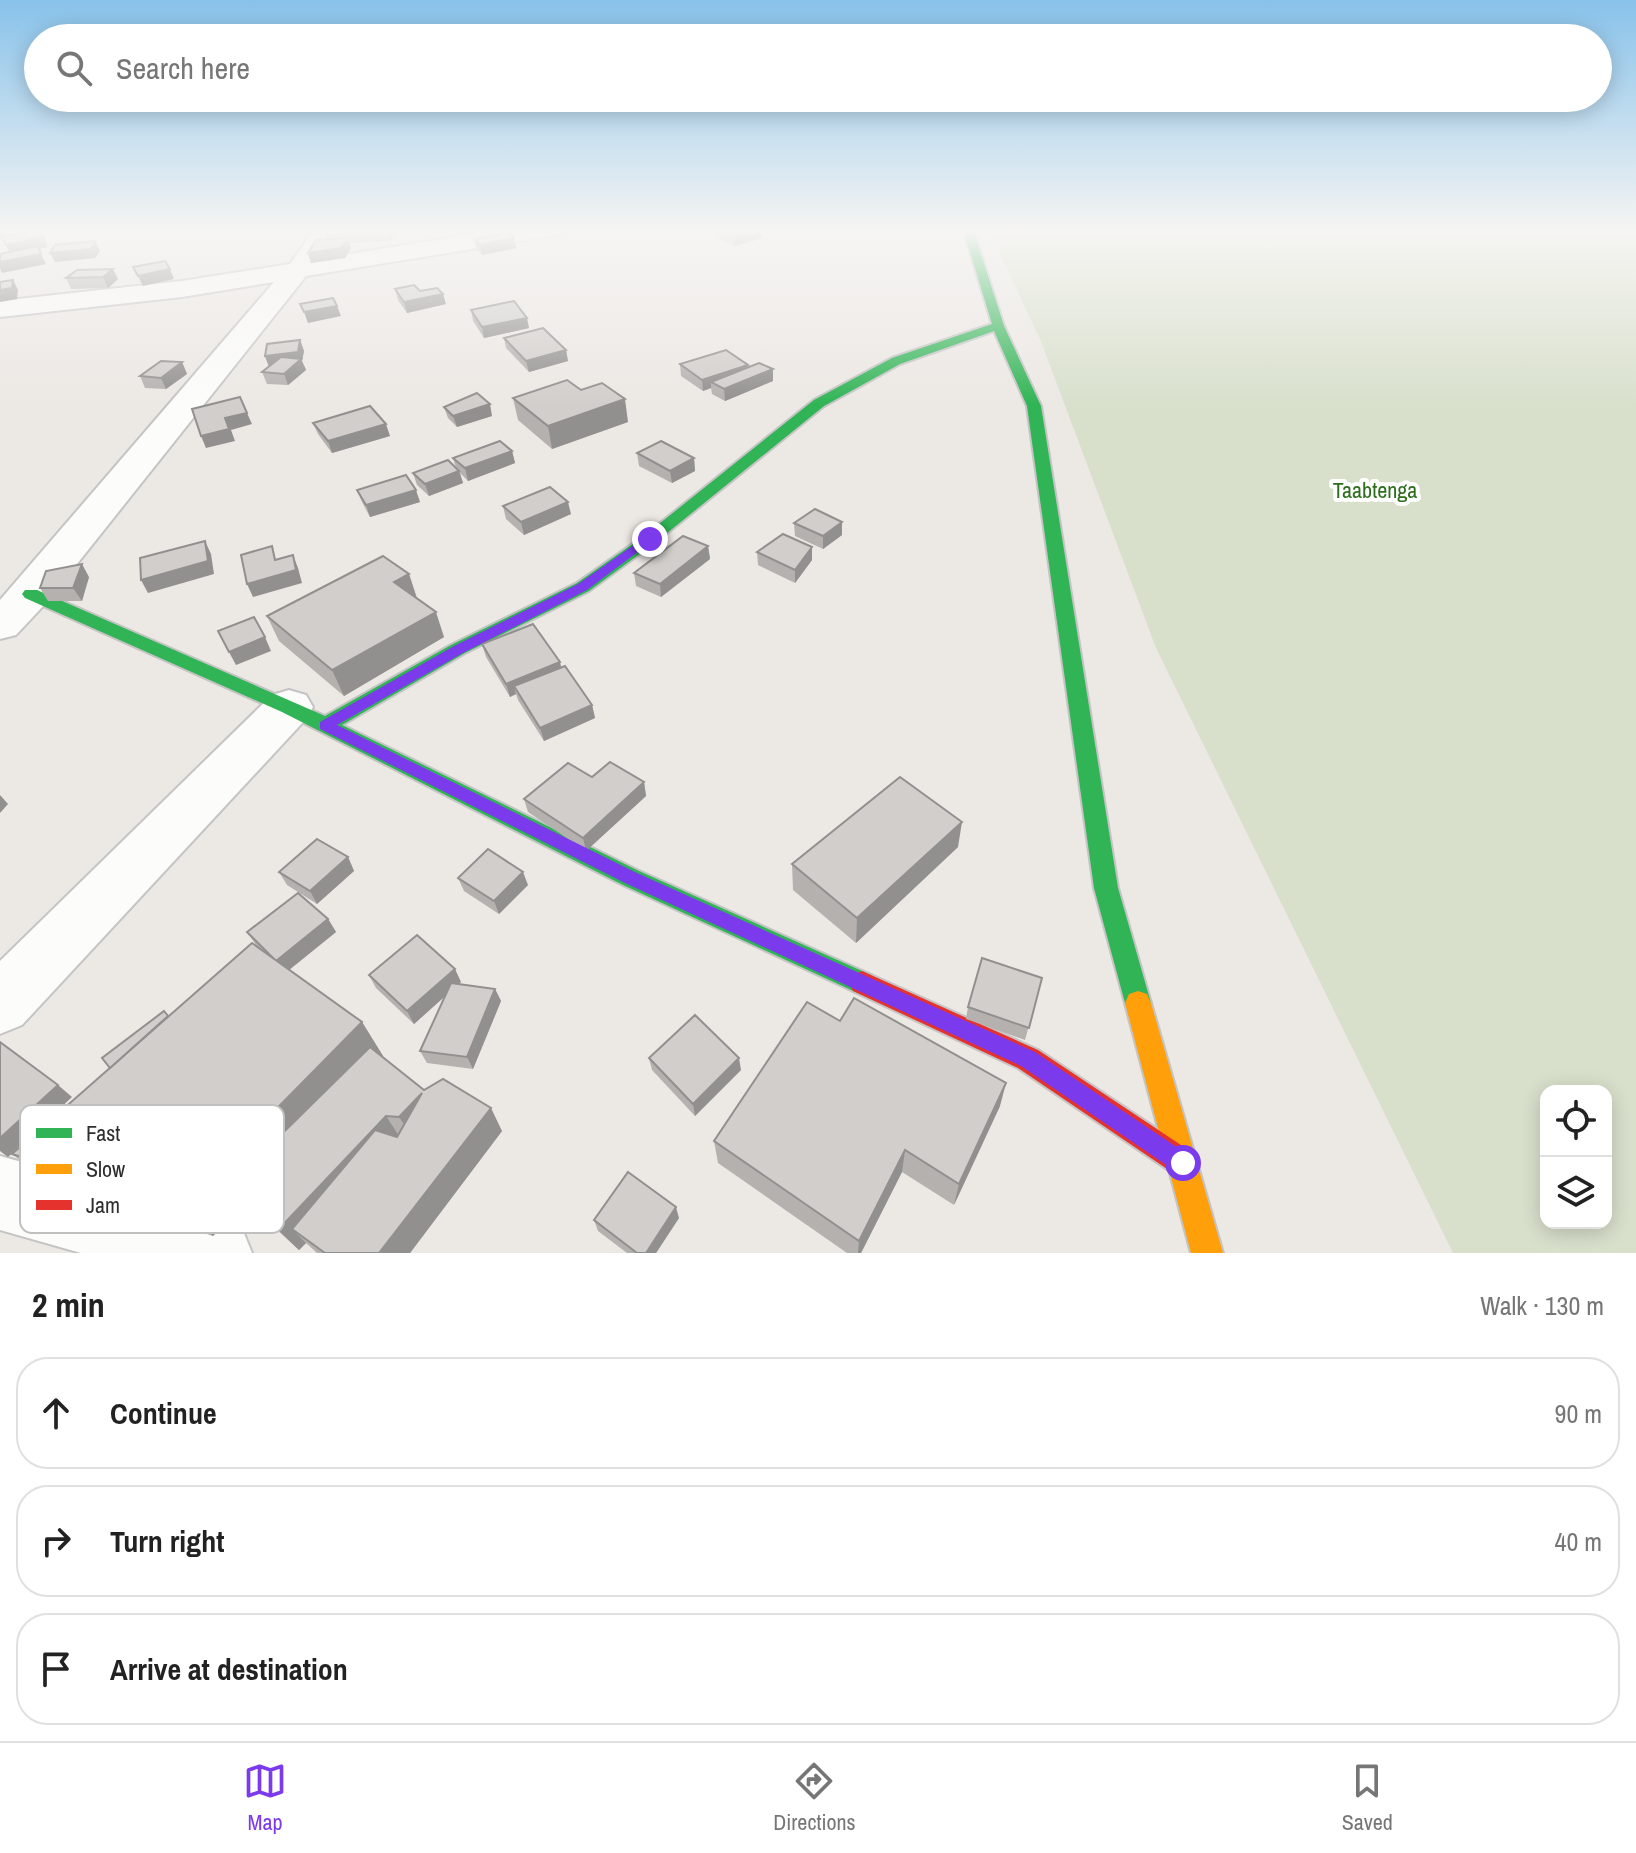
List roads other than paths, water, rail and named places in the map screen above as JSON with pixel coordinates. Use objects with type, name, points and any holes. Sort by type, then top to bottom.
[{"type":"street","points":[[0,309],[191,287]]},
{"type":"street","points":[[0,625],[31,594],[284,287]]},
{"type":"street","points":[[986,287],[998,326],[1034,406],[1106,888],[1207,1253]]},
{"type":"street","points":[[0,1004],[307,716],[458,649],[583,587],[650,539],[819,403],[896,361],[998,326]]},
{"type":"street","points":[[31,594],[307,716],[631,878],[1028,1059],[1183,1163]]},
{"type":"street","points":[[0,1193],[20,1199]]},
{"type":"street","points":[[143,1233],[214,1253]]},
{"type":"park label","name":"Taabtenga","points":[[1375,490]]}]
